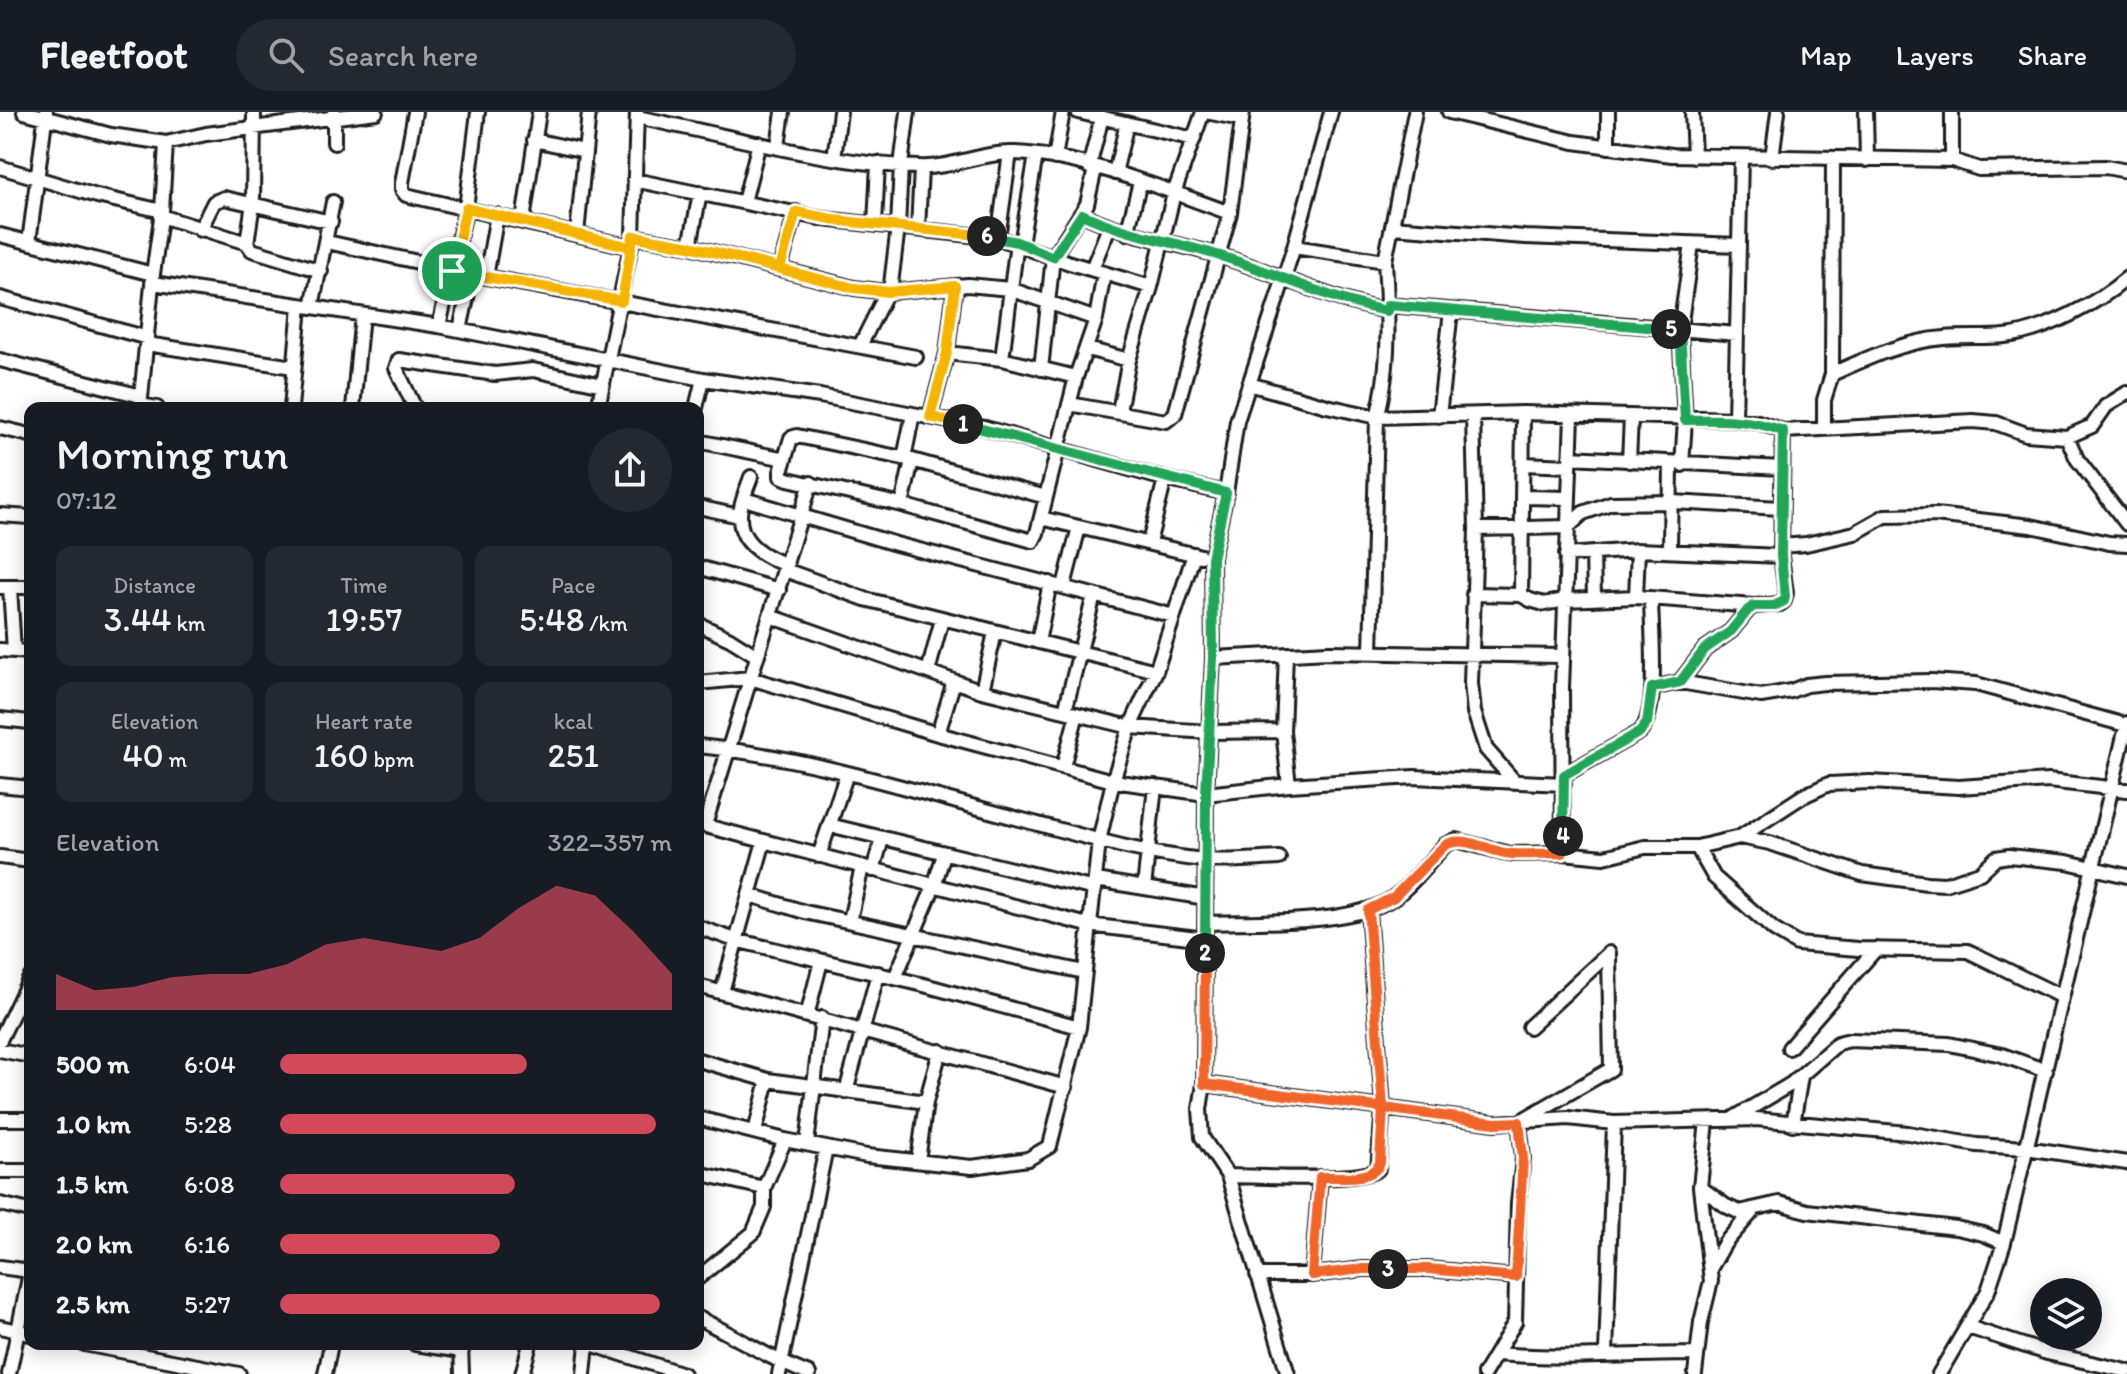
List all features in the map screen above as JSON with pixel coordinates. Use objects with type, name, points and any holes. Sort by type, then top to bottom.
[{"type":"street","points":[[24,112],[46,115],[111,135],[166,143],[334,115],[376,112]]},
{"type":"street","points":[[247,243],[253,203],[254,112]]},
{"type":"street","points":[[415,112],[402,190],[414,197],[577,234],[690,246],[854,288],[888,292],[968,285],[1010,289],[1096,319]]},
{"type":"street","points":[[439,326],[466,208],[478,112]]},
{"type":"street","points":[[523,221],[539,112]]},
{"type":"street","points":[[577,234],[589,112]]},
{"type":"street","points":[[778,146],[783,112]]},
{"type":"street","points":[[834,158],[840,112]]},
{"type":"street","points":[[860,346],[888,292],[898,227],[908,112]]},
{"type":"street","points":[[1055,158],[1063,112]]},
{"type":"street","points":[[1078,112],[1194,139]]},
{"type":"street","points":[[1069,404],[1166,421],[1175,414],[1230,213],[1242,115],[1205,112],[1174,193],[1129,360],[1119,411]]},
{"type":"street","points":[[1288,1374],[1228,1176],[1202,1137],[1206,794],[1213,658],[1212,558],[1237,421],[1294,247],[1331,112]]},
{"type":"street","points":[[1371,652],[1377,417],[1383,397],[1387,308],[1385,261],[1415,112]]},
{"type":"street","points":[[1449,112],[1574,142],[1694,156],[1952,160],[1979,169],[2106,167],[2127,171]]},
{"type":"street","points":[[1608,112],[1608,147]]},
{"type":"street","points":[[1692,112],[1694,156]]},
{"type":"street","points":[[1772,158],[1778,112]]},
{"type":"street","points":[[1866,112],[1867,160]]},
{"type":"street","points":[[1952,112],[1952,160]]},
{"type":"street","points":[[599,402],[632,242],[637,114],[834,158],[921,168],[1010,153],[1055,158],[1115,173],[1230,213]]},
{"type":"street","points":[[29,242],[46,115]]},
{"type":"street","points":[[334,115],[334,143]]},
{"type":"street","points":[[1041,369],[1053,257],[1082,214],[1102,117]]},
{"type":"street","points":[[1115,173],[1127,123]]},
{"type":"street","points":[[534,140],[585,151]]},
{"type":"street","points":[[141,402],[166,143]]},
{"type":"street","points":[[744,202],[759,143]]},
{"type":"street","points":[[998,238],[1010,153]]},
{"type":"street","points":[[1002,359],[1010,289],[1036,155]]},
{"type":"street","points":[[1735,419],[1741,157]]},
{"type":"street","points":[[1824,428],[1824,400],[1832,374],[1833,159]]},
{"type":"street","points":[[875,225],[878,163]]},
{"type":"street","points":[[0,167],[161,214],[200,230],[247,243],[252,250],[321,271]]},
{"type":"street","points":[[918,229],[921,168]]},
{"type":"street","points":[[634,180],[823,219],[998,238],[1151,287]]},
{"type":"street","points":[[1127,233],[1140,182]]},
{"type":"street","points":[[690,246],[700,193]]},
{"type":"street","points":[[200,230],[214,202],[224,198],[331,222]]},
{"type":"street","points":[[291,402],[293,367],[306,306],[321,271],[333,202]]},
{"type":"street","points":[[780,268],[796,212]]},
{"type":"street","points":[[1082,214],[1127,233],[1218,255],[1350,303],[1737,334]]},
{"type":"street","points":[[486,277],[497,215]]},
{"type":"street","points":[[1046,497],[908,459],[797,436],[791,438],[781,476],[902,505],[1030,541],[1036,538],[1076,377],[1096,319],[1098,271],[1109,227]]},
{"type":"street","points":[[1392,227],[1525,237],[1739,245]]},
{"type":"street","points":[[0,235],[153,278],[439,326],[703,379],[985,428],[1226,493]]},
{"type":"street","points":[[327,242],[452,271],[916,357]]},
{"type":"street","points":[[1670,551],[1676,464],[1685,420],[1680,329],[1692,244]]},
{"type":"street","points":[[1294,247],[1385,261]]},
{"type":"street","points":[[460,330],[472,274]]},
{"type":"street","points":[[1832,374],[1905,346],[1942,338],[2009,336],[2038,328],[2098,298],[2127,278]]},
{"type":"street","points":[[930,417],[947,353],[955,286]]},
{"type":"street","points":[[0,298],[148,341],[293,367]]},
{"type":"street","points":[[1439,416],[1451,311]]},
{"type":"street","points":[[354,402],[362,315]]},
{"type":"street","points":[[533,370],[537,344]]},
{"type":"street","points":[[1087,349],[1129,360]]},
{"type":"street","points":[[947,353],[1002,359],[1076,377]]},
{"type":"street","points":[[0,360],[138,402]]},
{"type":"street","points":[[412,402],[396,368],[399,360],[495,374],[533,370],[603,385]]},
{"type":"street","points":[[697,402],[703,379]]},
{"type":"street","points":[[1249,384],[1377,417],[1523,413],[1685,420],[1735,419],[1758,422],[1783,431],[1973,421],[1996,423],[2026,434],[2067,437],[2092,426],[2106,406],[2127,393]]},
{"type":"street","points":[[1521,595],[1523,413]]},
{"type":"street","points":[[902,505],[913,414]]},
{"type":"street","points":[[1563,853],[1563,656],[1572,415]]},
{"type":"street","points":[[1473,416],[1476,529],[1471,683],[1478,730],[1486,749],[1515,782]]},
{"type":"street","points":[[1629,461],[1631,417]]},
{"type":"street","points":[[0,428],[24,434]]},
{"type":"street","points":[[1473,594],[1521,595],[1544,604],[1636,597],[1754,606],[1774,606],[1784,601],[1780,508],[1783,431]]},
{"type":"street","points":[[2067,437],[2085,471],[2127,524]]},
{"type":"street","points":[[704,442],[785,459]]},
{"type":"street","points":[[1523,464],[1629,461],[1782,468]]},
{"type":"street","points":[[751,477],[739,516],[745,536],[760,554],[786,567],[865,599],[1156,671]]},
{"type":"street","points":[[1149,543],[1165,479]]},
{"type":"street","points":[[704,815],[811,483]]},
{"type":"street","points":[[1524,497],[1569,498]]},
{"type":"street","points":[[744,499],[896,544],[1174,616]]},
{"type":"street","points":[[1476,529],[1568,527],[1583,513],[1611,503],[1673,502],[1780,508]]},
{"type":"street","points":[[704,508],[739,516]]},
{"type":"street","points":[[0,515],[24,517]]},
{"type":"street","points":[[1566,555],[1638,550],[1781,551],[1855,533],[1885,516],[1935,515],[2031,526],[2087,539],[2127,544]]},
{"type":"street","points":[[1041,518],[1212,558]]},
{"type":"street","points":[[1064,586],[1079,527]]},
{"type":"street","points":[[1636,597],[1638,550]]},
{"type":"street","points":[[1593,553],[1594,599]]},
{"type":"street","points":[[704,1119],[826,1148],[972,1167],[1028,1159],[1050,1146],[1079,1027],[1099,841],[1113,781],[1130,727],[1156,671],[1194,554]]},
{"type":"street","points":[[704,569],[779,590]]},
{"type":"street","points":[[1038,642],[1050,583]]},
{"type":"street","points":[[5,587],[7,650]]},
{"type":"street","points":[[1063,767],[1078,651],[1094,595]]},
{"type":"street","points":[[704,682],[750,678],[938,734],[1113,781],[1206,794],[1414,777],[1515,782],[1564,780],[1643,729],[1647,723],[1652,688],[1651,598]]},
{"type":"street","points":[[1680,682],[1705,649],[1731,631],[1754,606]]},
{"type":"street","points":[[770,616],[982,691],[1130,727],[1210,732],[1283,731]]},
{"type":"street","points":[[928,672],[942,619]]},
{"type":"street","points":[[704,627],[757,656]]},
{"type":"street","points":[[982,691],[995,632]]},
{"type":"street","points":[[1213,658],[1371,652],[1563,656]]},
{"type":"street","points":[[1286,654],[1283,731],[1289,785]]},
{"type":"street","points":[[938,734],[954,681]]},
{"type":"street","points":[[1652,688],[1680,682],[1761,696],[1825,683],[1931,681],[1976,684],[2127,724],[2124,752],[2112,788],[2004,1243],[1988,1291],[1939,1374]]},
{"type":"street","points":[[0,719],[24,721]]},
{"type":"street","points":[[704,747],[847,773],[1099,841],[1148,851],[1207,860],[1279,858]]},
{"type":"street","points":[[819,856],[847,773]]},
{"type":"street","points":[[1206,923],[1316,919],[1368,910],[1394,897],[1445,845],[1456,840],[1510,854],[1563,853],[1604,857],[1645,847],[1697,847],[1740,837],[1803,796],[1829,784],[1870,782],[1959,787],[2048,781],[2127,790]]},
{"type":"street","points":[[0,785],[24,787]]},
{"type":"street","points":[[1144,888],[1155,786]]},
{"type":"street","points":[[704,825],[1088,925],[1206,939]]},
{"type":"street","points":[[829,825],[944,854],[1095,885],[1144,888],[1206,898]]},
{"type":"street","points":[[1740,837],[1779,845],[1862,874],[1927,883],[1945,884],[1980,873],[1996,858],[2009,856],[2067,862],[2127,876]]},
{"type":"street","points":[[850,920],[882,839]]},
{"type":"street","points":[[722,992],[764,841]]},
{"type":"street","points":[[1697,847],[1714,877],[1797,944],[1968,951],[2062,997]]},
{"type":"street","points":[[895,978],[934,886],[944,854]]},
{"type":"street","points":[[0,857],[24,860]]},
{"type":"street","points":[[750,895],[791,908],[1084,972]]},
{"type":"street","points":[[1228,1176],[1369,1175],[1378,1169],[1383,1107],[1368,910]]},
{"type":"street","points":[[704,929],[735,940],[878,973],[1079,1027]]},
{"type":"street","points":[[1789,1048],[1876,949]]},
{"type":"street","points":[[1519,1122],[1611,1069],[1609,953],[1529,1027]]},
{"type":"street","points":[[807,1016],[821,961]]},
{"type":"street","points":[[846,1092],[878,973]]},
{"type":"street","points":[[704,988],[1066,1087]]},
{"type":"street","points":[[0,1040],[24,1000]]},
{"type":"street","points":[[807,1144],[822,1018]]},
{"type":"street","points":[[1732,1119],[1801,1076],[1838,1043],[1850,1040],[1949,1044],[2002,1055],[2046,1071]]},
{"type":"street","points":[[0,1050],[24,1055]]},
{"type":"street","points":[[918,1161],[926,1102],[940,1051]]},
{"type":"street","points":[[704,1062],[768,1080],[926,1102]]},
{"type":"street","points":[[1793,1124],[1801,1076]]},
{"type":"street","points":[[755,1132],[768,1080]]},
{"type":"street","points":[[1204,1084],[1495,1123],[1568,1118],[1614,1123],[1732,1119],[1908,1133],[1977,1145],[2026,1148],[2127,1163]]},
{"type":"street","points":[[0,1119],[24,1119]]},
{"type":"street","points":[[1695,1374],[1701,1322],[1711,1281],[1700,1187],[1707,1121]]},
{"type":"street","points":[[1484,1374],[1515,1322],[1523,1158],[1519,1122]]},
{"type":"street","points":[[1606,1354],[1614,1123]]},
{"type":"street","points":[[704,1268],[753,1233],[764,1207],[764,1188],[785,1140]]},
{"type":"street","points":[[780,1369],[826,1148]]},
{"type":"street","points":[[0,1171],[24,1171]]},
{"type":"street","points":[[704,1174],[764,1188]]},
{"type":"street","points":[[1312,1275],[1320,1177]]},
{"type":"street","points":[[1700,1187],[1739,1212],[1779,1203],[1807,1211],[1956,1228],[2004,1243]]},
{"type":"street","points":[[0,1204],[24,1210]]},
{"type":"street","points":[[1710,1269],[1725,1243],[1753,1211]]},
{"type":"street","points":[[0,1267],[24,1271]]},
{"type":"street","points":[[1257,1275],[1428,1269],[1516,1277]]},
{"type":"street","points":[[704,1321],[731,1333],[780,1369],[809,1374]]},
{"type":"street","points":[[0,1327],[24,1332],[9,1374]]},
{"type":"street","points":[[1968,1327],[2047,1353],[2119,1371]]},
{"type":"street","points":[[115,1350],[239,1374]]},
{"type":"street","points":[[325,1374],[330,1350]]},
{"type":"street","points":[[462,1350],[462,1374]]},
{"type":"street","points":[[522,1374],[528,1350]]},
{"type":"street","points":[[584,1374],[588,1350]]},
{"type":"street","points":[[608,1350],[683,1374]]},
{"type":"street","points":[[1497,1354],[1580,1359],[1606,1354],[1697,1354]]},
{"type":"route","points":[[452,271],[466,208],[631,247],[633,236],[690,246],[780,268],[796,212],[823,219],[998,238],[1017,242],[1053,257],[1082,214],[1127,233],[1218,255],[1369,308],[1387,311],[1388,305],[1680,329],[1685,420],[1735,419],[1758,422],[1783,431],[1780,508],[1784,601],[1774,606],[1754,606],[1748,610],[1731,631],[1705,649],[1680,682],[1652,688],[1647,723],[1640,732],[1564,775],[1563,853],[1510,854],[1456,840],[1445,845],[1394,897],[1368,910],[1383,1107],[1380,1163],[1378,1169],[1369,1175],[1320,1177],[1312,1275],[1363,1269],[1428,1269],[1516,1277],[1523,1158],[1519,1122],[1495,1123],[1383,1107],[1204,1084],[1206,794],[1213,658],[1212,558],[1226,493],[985,428],[930,417],[947,353],[955,286],[888,292],[854,288],[690,246],[633,236],[622,301],[452,271]]}]
